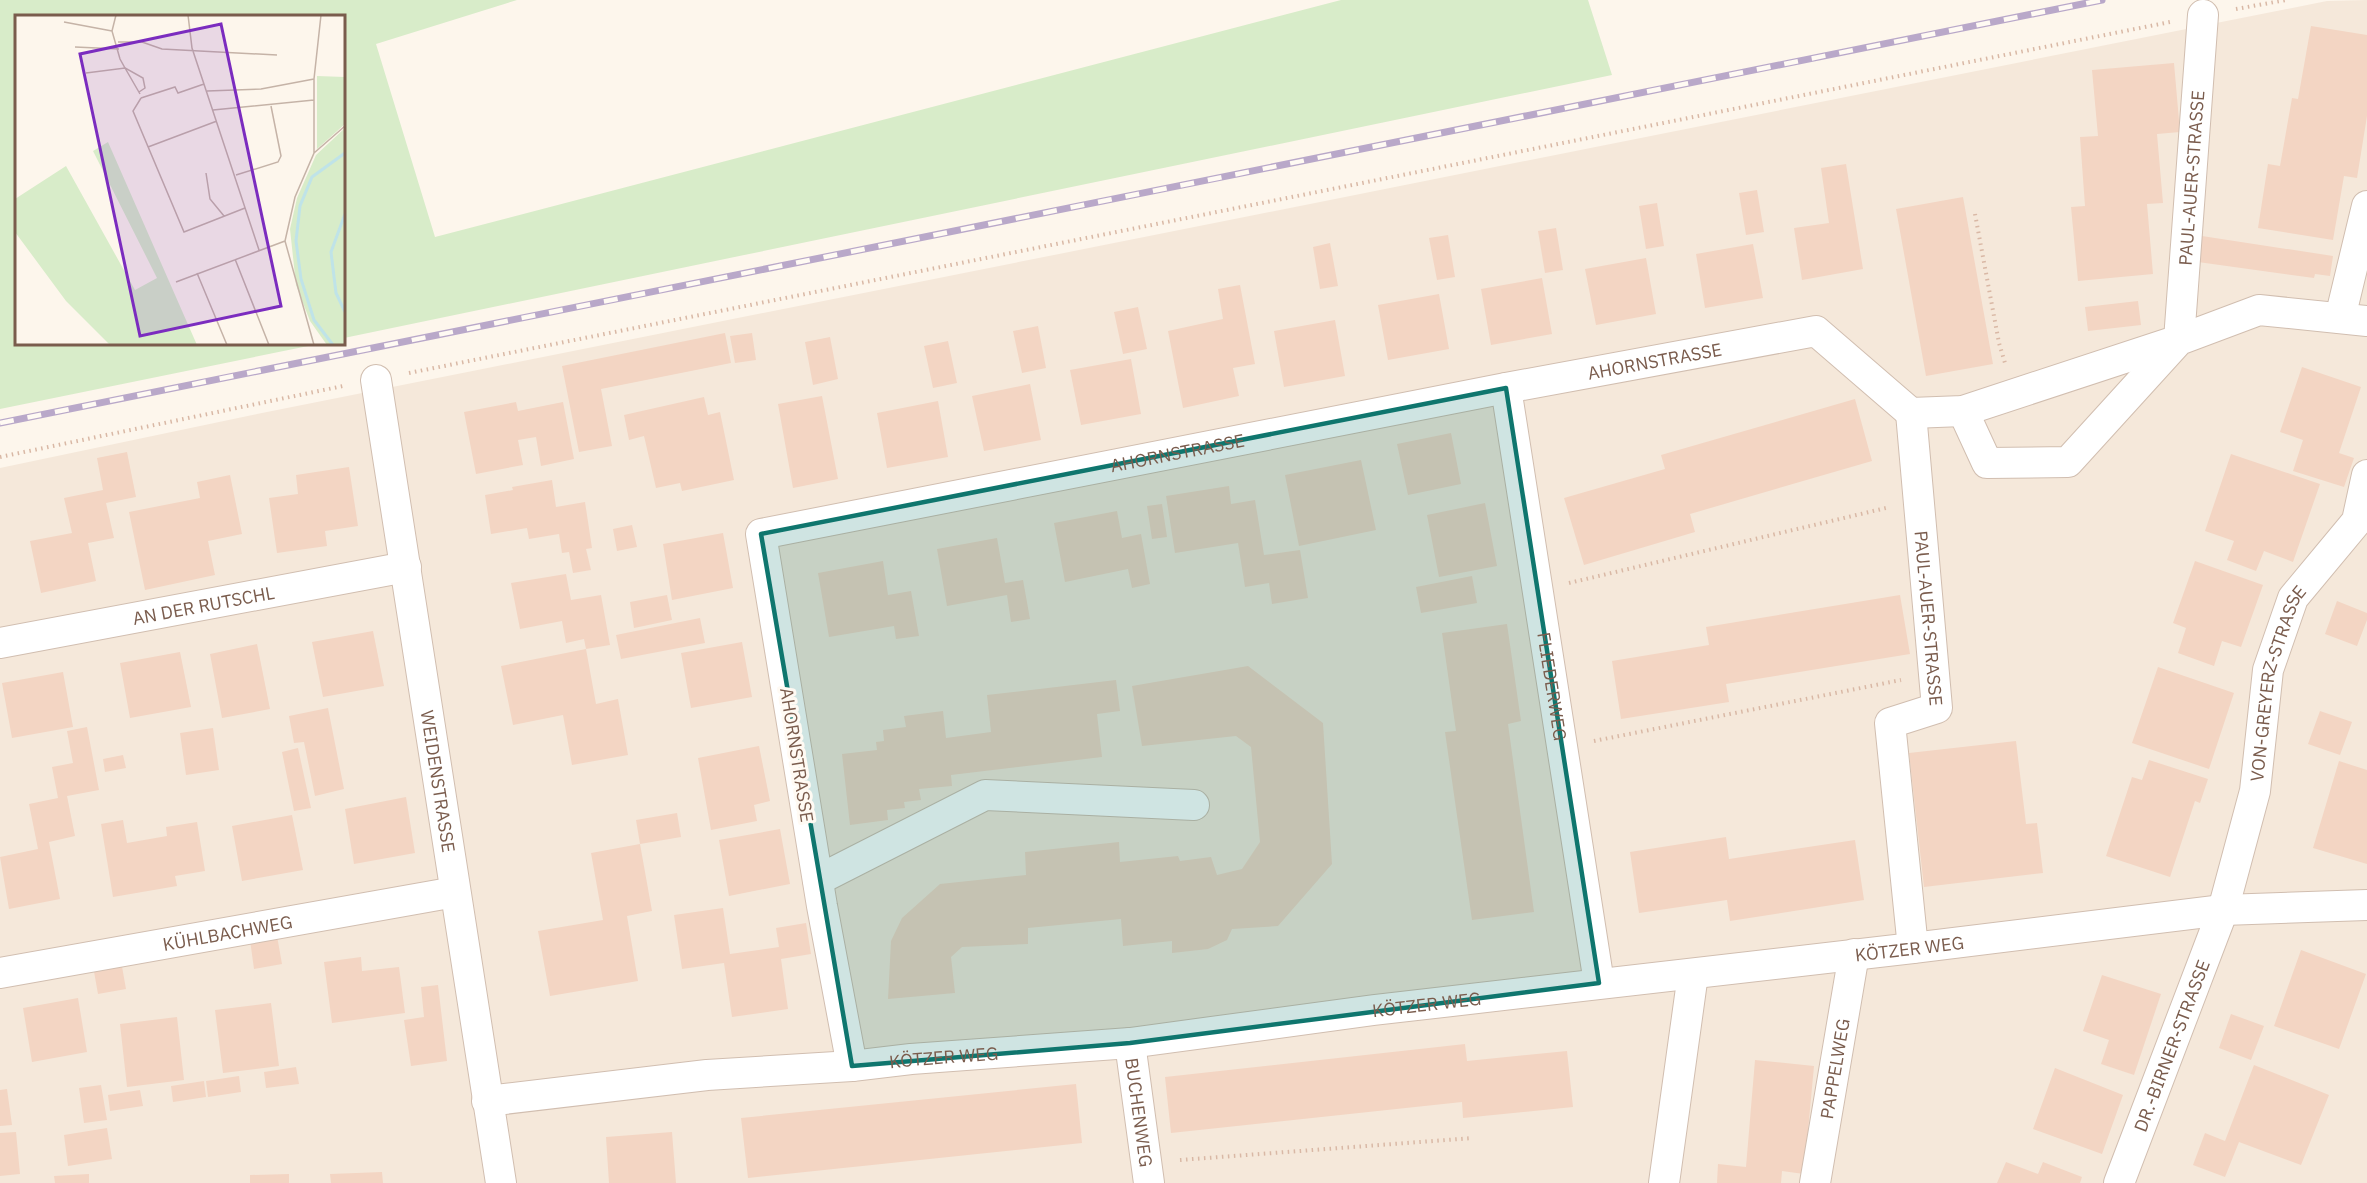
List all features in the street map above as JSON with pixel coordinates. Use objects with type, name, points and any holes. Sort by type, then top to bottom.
[{"type":"street","name":"PAUL-AUER-STRASSE","points":[[2179,340],[2203,15]]},
{"type":"street","points":[[1911,413],[1963,411],[2179,340],[2259,310],[2353,320],[2367,206]]},
{"type":"street","name":"AHORNSTRASSE","points":[[852,1066],[818,880],[761,534],[1506,388],[1816,331],[1911,413]]},
{"type":"street","points":[[1963,411],[1987,462],[2068,462],[2179,340]]},
{"type":"street","name":"WEIDENSTRASSE","points":[[376,380],[501,1183]]},
{"type":"street","name":"FLIEDERWEG","points":[[1506,388],[1599,983]]},
{"type":"street","name":"PAUL-AUER-STRASSE","points":[[1911,413],[1937,708],[1890,723],[1913,948]]},
{"type":"street","name":"VON-GREYERZ-STRASSE","points":[[2223,909],[2255,791],[2268,670],[2293,597],[2357,521],[2367,475]]},
{"type":"street","name":"AN DER RUTSCHL","points":[[0,643],[406,567]]},
{"type":"street","points":[[818,880],[985,795],[1194,805]]},
{"type":"street","name":"KÜHLBACHWEG","points":[[0,973],[455,892]]},
{"type":"street","name":"KÖTZER WEG","points":[[487,1101],[673,1078],[1130,1043],[1599,983],[1913,948],[2223,909],[2367,905]]},
{"type":"street","name":"DR.-BIRNER-STRASSE","points":[[2119,1183],[2223,909]]},
{"type":"street","name":"PAPPELWEG","points":[[1815,1183],[1854,954]]},
{"type":"street","points":[[1664,1183],[1693,974]]},
{"type":"street","name":"BUCHENWEG","points":[[1130,1043],[1148,1173]]},
{"type":"path","points":[[0,457],[2286,0]]},
{"type":"path","points":[[1975,214],[1999,343],[2015,394]]},
{"type":"path","points":[[1538,591],[1919,500]]},
{"type":"path","points":[[1563,747],[1934,673]]},
{"type":"path","points":[[1148,1173],[1473,1138]]},
{"type":"highlighted area","points":[[1506,388],[1599,983],[1130,1043],[852,1066],[761,534]]},
{"type":"shaded area","points":[[2367,0],[2367,1183],[0,1183],[0,468],[257,414],[2327,1]]},
{"type":"green space","points":[[0,0],[517,0],[376,44],[435,237],[1341,0],[1588,0],[1612,75],[345,338],[345,15],[15,15],[15,345],[313,345],[0,409]]},
{"type":"building","points":[[2311,26],[2367,35],[2367,116],[2357,178],[2344,176],[2333,240],[2258,228],[2268,164],[2280,166],[2292,98],[2298,99]]},
{"type":"building","points":[[2174,63],[2180,132],[2157,134],[2163,203],[2147,204],[2153,274],[2078,281],[2071,207],[2085,206],[2080,137],[2098,136],[2092,70]]},
{"type":"building","points":[[1846,164],[1863,269],[1802,280],[1794,228],[1829,223],[1821,168]]},
{"type":"building","points":[[1757,190],[1764,232],[1746,235],[1739,193]]},
{"type":"building","points":[[1963,197],[1993,364],[1926,376],[1896,209]]},
{"type":"building","points":[[1657,203],[1664,246],[1646,249],[1639,206]]},
{"type":"building","points":[[1556,228],[1563,270],[1545,273],[1538,231]]},
{"type":"building","points":[[1448,235],[1455,277],[1437,280],[1429,238]]},
{"type":"building","points":[[2202,236],[2333,256],[2330,276],[2315,274],[2314,278],[2198,262]]},
{"type":"building","points":[[1330,243],[1338,286],[1320,289],[1313,247]]},
{"type":"building","points":[[1753,244],[1763,298],[1705,308],[1696,254]]},
{"type":"building","points":[[1646,258],[1656,314],[1596,325],[1585,269]]},
{"type":"building","points":[[1542,278],[1552,334],[1491,345],[1481,289]]},
{"type":"building","points":[[1240,285],[1255,364],[1233,368],[1239,396],[1183,408],[1168,331],[1223,319],[1218,289]]},
{"type":"building","points":[[1439,294],[1449,349],[1388,360],[1378,305]]},
{"type":"building","points":[[2138,301],[2141,325],[2088,331],[2085,307]]},
{"type":"building","points":[[1138,307],[1147,349],[1123,354],[1114,312]]},
{"type":"building","points":[[1335,320],[1345,376],[1284,387],[1274,331]]},
{"type":"building","points":[[1038,326],[1046,368],[1022,373],[1013,331]]},
{"type":"building","points":[[725,333],[731,363],[601,389],[612,446],[579,452],[562,366]]},
{"type":"building","points":[[752,333],[756,360],[735,363],[730,336]]},
{"type":"building","points":[[830,337],[838,379],[813,385],[805,342]]},
{"type":"building","points":[[948,341],[957,383],[933,388],[924,346]]},
{"type":"building","points":[[1131,359],[1141,414],[1081,425],[1070,370]]},
{"type":"building","points":[[2302,367],[2361,387],[2339,453],[2354,458],[2344,487],[2293,471],[2303,440],[2280,432]]},
{"type":"building","points":[[1030,384],[1041,440],[984,451],[972,396]]},
{"type":"building","points":[[822,396],[838,479],[793,488],[778,404]]},
{"type":"building","points":[[704,397],[708,415],[720,412],[734,480],[682,491],[680,483],[656,488],[644,436],[629,440],[624,415]]},
{"type":"building","points":[[1855,399],[1872,461],[1690,514],[1695,532],[1584,565],[1564,498],[1665,469],[1661,455]]},
{"type":"building","points":[[938,401],[948,457],[887,468],[877,413]]},
{"type":"building","points":[[516,402],[518,411],[563,402],[574,459],[541,466],[536,437],[518,440],[523,465],[476,474],[464,412]]},
{"type":"building","points":[[1451,433],[1461,484],[1408,495],[1397,444]]},
{"type":"building","points":[[127,452],[136,497],[106,503],[114,538],[88,543],[96,581],[41,593],[30,541],[72,533],[64,498],[103,490],[97,458]]},
{"type":"building","points":[[2231,454],[2320,484],[2293,562],[2264,551],[2256,571],[2227,560],[2234,541],[2205,531]]},
{"type":"building","points":[[1361,460],[1376,530],[1299,546],[1285,475]]},
{"type":"building","points":[[349,467],[358,526],[325,531],[327,546],[277,553],[269,498],[298,494],[296,475]]},
{"type":"building","points":[[230,475],[242,534],[208,541],[215,575],[145,590],[129,512],[200,498],[197,482]]},
{"type":"building","points":[[552,480],[556,507],[585,502],[592,548],[586,549],[591,570],[573,573],[569,552],[562,553],[559,534],[529,539],[527,528],[491,534],[485,495],[513,490],[512,487]]},
{"type":"building","points":[[1229,486],[1231,504],[1255,500],[1264,555],[1300,550],[1308,598],[1272,604],[1269,583],[1245,587],[1238,543],[1175,553],[1166,496]]},
{"type":"building","points":[[1485,503],[1497,566],[1439,577],[1427,515]]},
{"type":"building","points":[[1162,504],[1167,537],[1152,539],[1147,506]]},
{"type":"building","points":[[1117,511],[1122,538],[1141,534],[1150,584],[1132,588],[1128,569],[1065,582],[1054,523]]},
{"type":"building","points":[[632,525],[637,547],[617,551],[613,529]]},
{"type":"building","points":[[723,533],[733,588],[672,600],[663,544]]},
{"type":"building","points":[[997,538],[1005,583],[1023,580],[1030,619],[1011,622],[1007,595],[947,606],[937,549]]},
{"type":"building","points":[[883,561],[888,595],[911,591],[919,636],[896,639],[894,626],[829,637],[818,573]]},
{"type":"building","points":[[2195,561],[2263,585],[2241,647],[2222,641],[2214,666],[2178,653],[2186,628],[2173,623]]},
{"type":"building","points":[[566,574],[571,600],[601,595],[610,645],[586,649],[584,639],[566,643],[562,621],[520,629],[511,583]]},
{"type":"building","points":[[1472,576],[1477,603],[1421,613],[1416,587]]},
{"type":"building","points":[[667,595],[672,620],[634,628],[630,602]]},
{"type":"building","points":[[1900,595],[1910,654],[1726,684],[1729,702],[1621,719],[1612,661],[1709,645],[1706,627]]},
{"type":"building","points":[[2337,601],[2367,613],[2367,620],[2357,646],[2325,634]]},
{"type":"building","points":[[700,618],[705,643],[621,659],[616,635]]},
{"type":"building","points":[[1507,624],[1521,721],[1508,724],[1534,912],[1472,920],[1445,732],[1456,731],[1442,633]]},
{"type":"building","points":[[373,631],[384,686],[323,697],[312,642]]},
{"type":"building","points":[[742,642],[752,697],[691,708],[681,653]]},
{"type":"building","points":[[257,644],[270,709],[222,718],[210,654]]},
{"type":"building","points":[[586,649],[596,704],[618,699],[628,755],[572,765],[563,715],[513,725],[501,666]]},
{"type":"building","points":[[180,652],[191,707],[130,718],[120,663]]},
{"type":"building","points":[[1248,666],[1323,723],[1332,864],[1278,926],[1232,929],[1227,940],[1208,949],[1172,953],[1172,941],[1123,946],[1121,919],[1028,928],[1028,944],[962,947],[951,957],[955,993],[888,999],[891,941],[902,918],[940,884],[1026,875],[1025,852],[1119,842],[1120,862],[1178,856],[1180,861],[1211,857],[1217,875],[1242,869],[1260,842],[1251,747],[1236,736],[1142,746],[1132,686]]},
{"type":"building","points":[[2158,667],[2234,693],[2209,769],[2132,743]]},
{"type":"building","points":[[63,672],[73,727],[12,738],[2,683]]},
{"type":"building","points":[[1116,680],[1120,711],[1097,714],[1102,757],[951,775],[952,786],[919,789],[921,800],[904,802],[905,808],[887,810],[888,820],[850,825],[842,754],[877,750],[876,742],[884,741],[883,730],[906,727],[904,716],[943,711],[946,738],[991,732],[987,695]]},
{"type":"building","points":[[328,708],[344,789],[315,796],[304,742],[294,743],[289,716]]},
{"type":"building","points":[[2320,711],[2352,722],[2340,755],[2308,744]]},
{"type":"building","points":[[87,727],[99,790],[67,796],[75,836],[49,842],[60,899],[9,909],[0,857],[38,849],[29,804],[58,798],[52,767],[73,763],[67,731]]},
{"type":"building","points":[[213,728],[219,770],[186,775],[180,733]]},
{"type":"building","points":[[2016,741],[2026,824],[2037,823],[2043,873],[1924,887],[1909,753]]},
{"type":"building","points":[[759,746],[770,801],[754,805],[757,821],[711,830],[698,758]]},
{"type":"building","points":[[298,748],[311,808],[294,811],[282,752]]},
{"type":"building","points":[[123,755],[126,768],[105,772],[103,759]]},
{"type":"building","points":[[2149,760],[2208,779],[2200,803],[2195,801],[2170,877],[2106,856],[2132,777],[2142,780]]},
{"type":"building","points":[[2339,761],[2367,770],[2367,864],[2313,848]]},
{"type":"building","points":[[406,797],[415,853],[354,864],[345,809]]},
{"type":"building","points":[[677,813],[681,837],[640,844],[636,820]]},
{"type":"building","points":[[292,815],[303,870],[242,881],[232,826]]},
{"type":"building","points":[[123,820],[127,843],[167,836],[166,827],[197,822],[205,871],[175,876],[177,886],[113,897],[101,824]]},
{"type":"building","points":[[780,829],[790,884],[729,896],[719,840]]},
{"type":"building","points":[[1726,837],[1729,859],[1855,840],[1864,900],[1730,921],[1727,900],[1639,913],[1630,852]]},
{"type":"building","points":[[640,844],[652,911],[627,916],[638,981],[550,996],[538,931],[603,920],[591,853]]},
{"type":"building","points":[[723,908],[730,954],[779,947],[776,928],[806,923],[811,954],[781,959],[788,1009],[732,1017],[724,963],[682,969],[674,915]]},
{"type":"building","points":[[277,936],[282,964],[254,969],[250,940]]},
{"type":"building","points":[[2301,950],[2366,974],[2339,1049],[2274,1026]]},
{"type":"building","points":[[361,957],[362,971],[399,967],[405,1013],[332,1023],[324,962]]},
{"type":"building","points":[[121,961],[126,989],[98,994],[93,966]]},
{"type":"building","points":[[2102,975],[2161,994],[2134,1075],[2101,1064],[2109,1040],[2083,1031]]},
{"type":"building","points":[[438,985],[447,1061],[411,1066],[404,1020],[424,1017],[421,987]]},
{"type":"building","points":[[78,998],[87,1052],[32,1062],[23,1008]]},
{"type":"building","points":[[271,1003],[279,1066],[223,1073],[215,1010]]},
{"type":"building","points":[[2231,1014],[2264,1026],[2251,1060],[2219,1048]]},
{"type":"building","points":[[177,1017],[184,1080],[127,1087],[120,1024]]},
{"type":"building","points":[[1465,1044],[1467,1061],[1567,1051],[1573,1107],[1463,1118],[1462,1102],[1171,1133],[1165,1077]]},
{"type":"building","points":[[1755,1060],[1814,1066],[1804,1174],[1782,1171],[1781,1183],[1717,1183],[1718,1164],[1746,1167]]},
{"type":"building","points":[[2254,1065],[2329,1095],[2301,1165],[2239,1142],[2225,1177],[2193,1165],[2205,1133],[2225,1141]]},
{"type":"building","points":[[296,1067],[299,1084],[266,1088],[264,1072]]},
{"type":"building","points":[[2055,1068],[2123,1095],[2102,1154],[2033,1129]]},
{"type":"building","points":[[239,1076],[241,1092],[208,1097],[206,1081]]},
{"type":"building","points":[[204,1081],[206,1097],[173,1102],[171,1086]]},
{"type":"building","points":[[1076,1084],[1082,1143],[748,1178],[741,1118]]},
{"type":"building","points":[[101,1085],[107,1120],[84,1123],[79,1088]]},
{"type":"building","points":[[7,1089],[12,1125],[0,1126],[0,1090]]},
{"type":"building","points":[[140,1090],[143,1106],[110,1111],[108,1095]]},
{"type":"building","points":[[107,1128],[112,1159],[68,1166],[64,1135]]},
{"type":"building","points":[[16,1132],[20,1174],[0,1176],[0,1133]]},
{"type":"building","points":[[672,1132],[676,1183],[609,1183],[606,1137]]},
{"type":"building","points":[[2006,1162],[2038,1174],[2043,1162],[2082,1177],[2080,1183],[1997,1183]]},
{"type":"building","points":[[382,1172],[383,1183],[331,1183],[330,1174]]},
{"type":"building","points":[[89,1174],[89,1183],[55,1183],[54,1176]]},
{"type":"building","points":[[289,1174],[289,1183],[250,1183],[250,1175]]},
{"type":"railway","points":[[0,423],[2102,0]]}]
